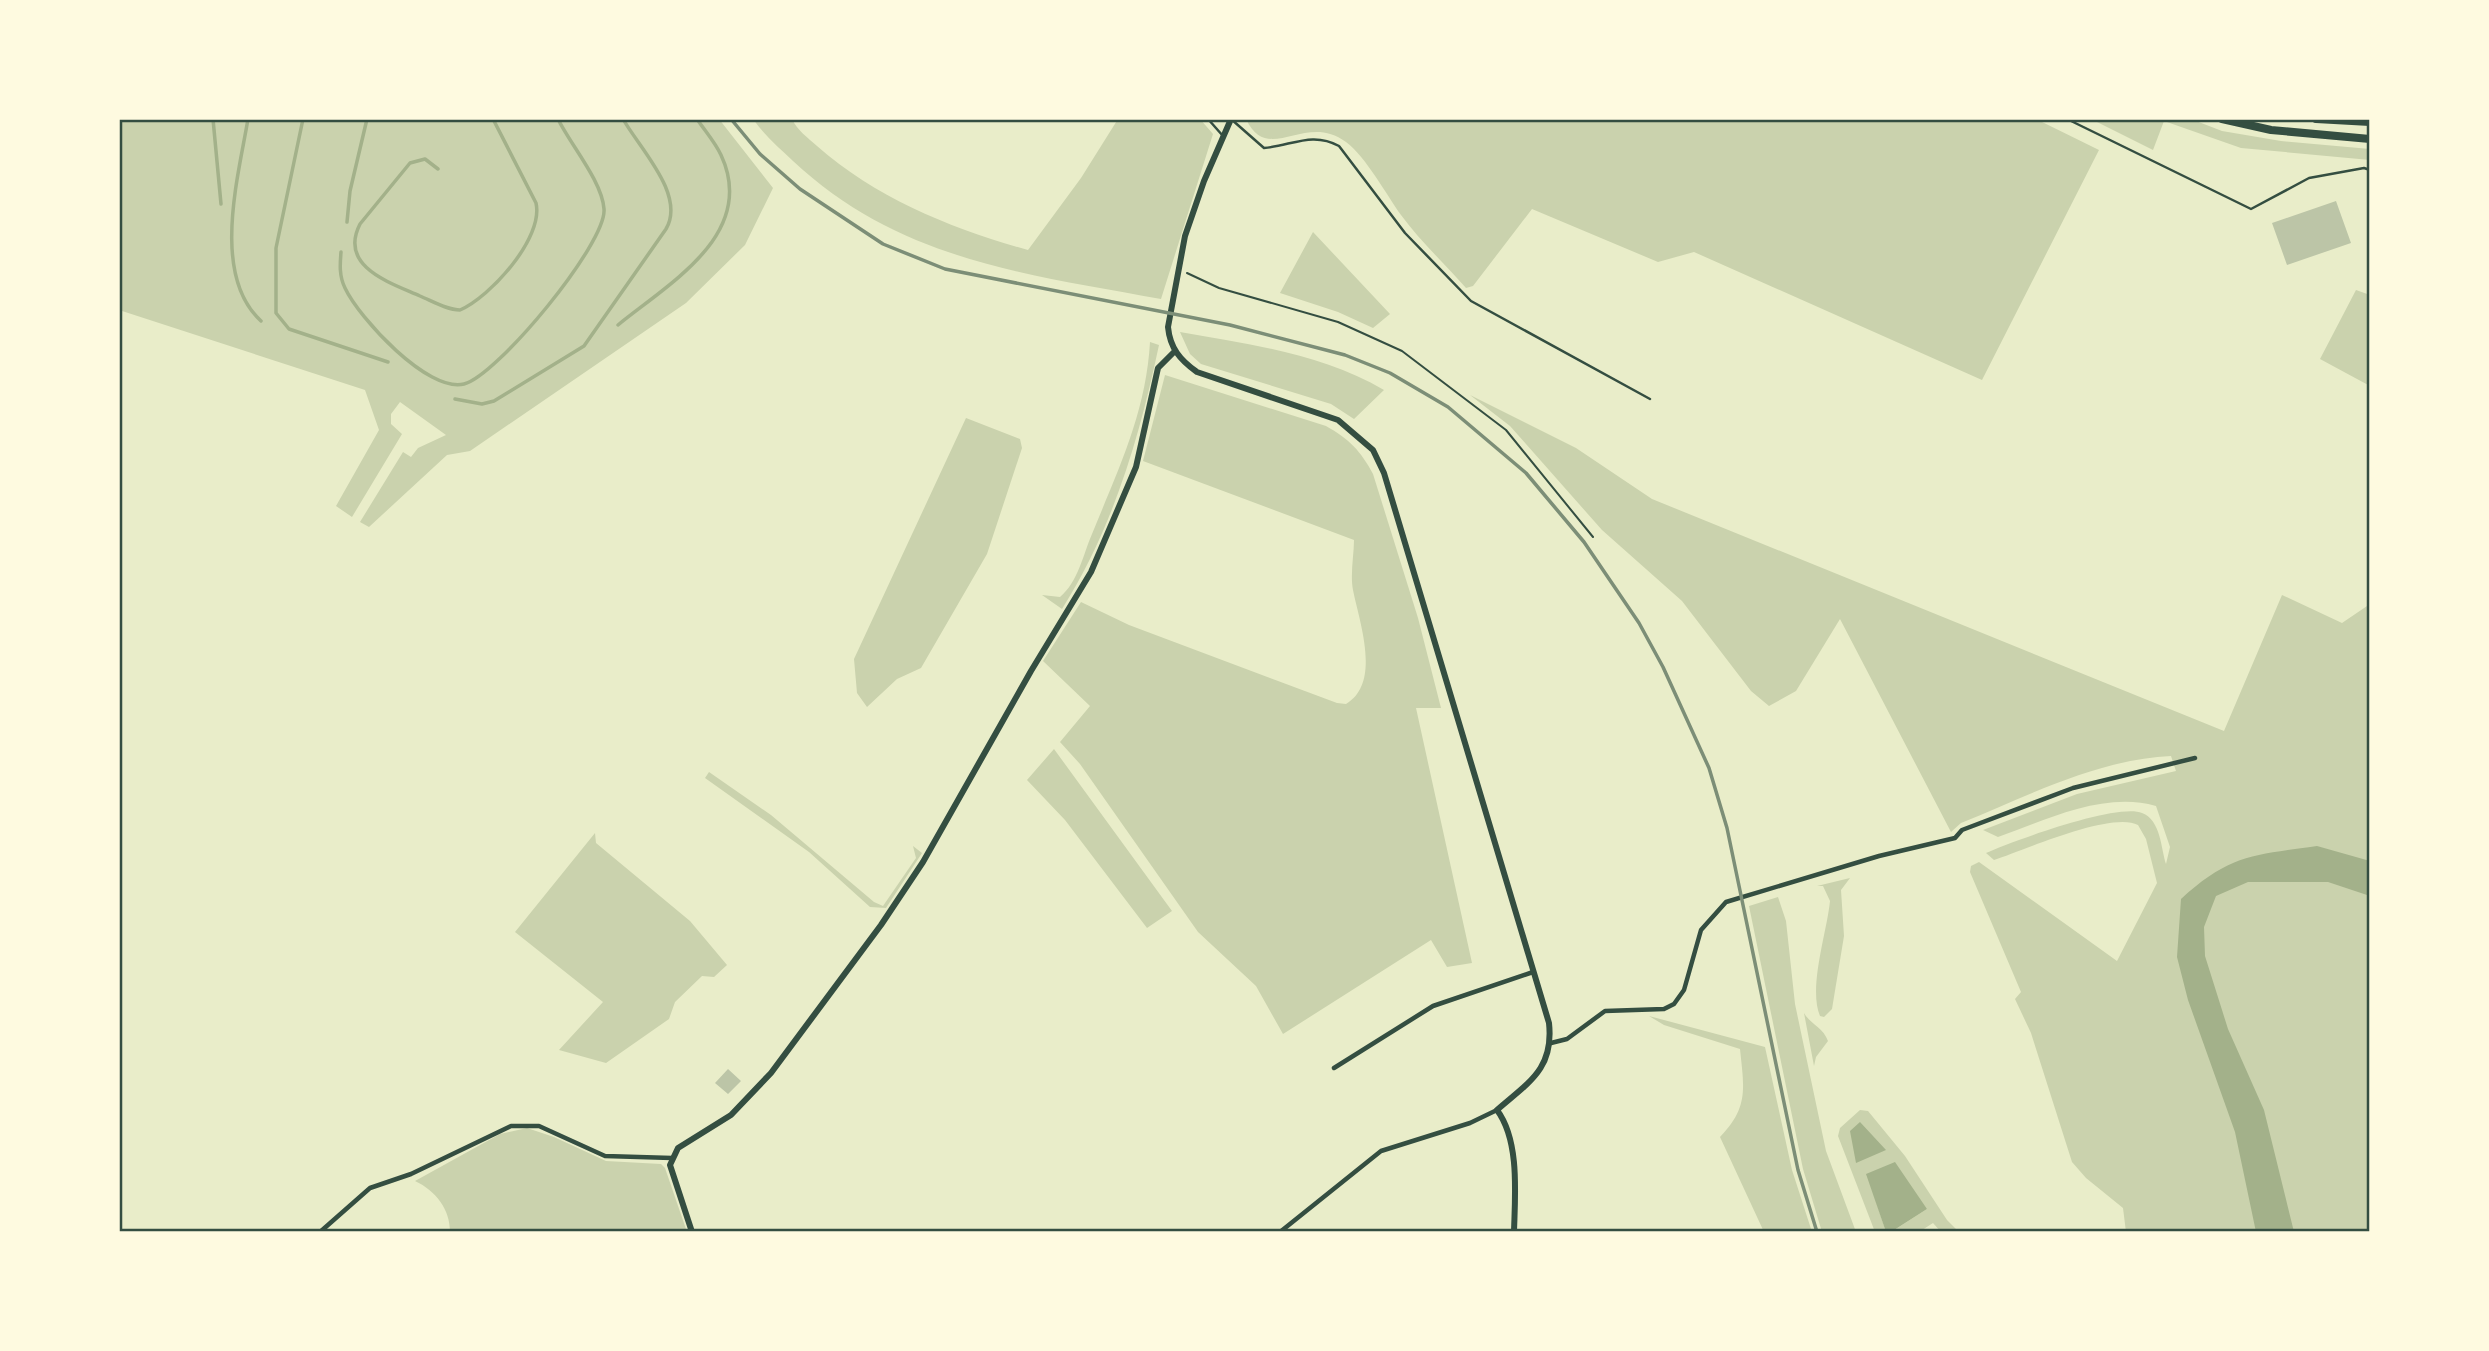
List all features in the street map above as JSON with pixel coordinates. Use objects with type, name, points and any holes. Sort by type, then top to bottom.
[{"type":"main road","points":[[2222,119],[2271,130],[2370,139]]},
{"type":"main road","points":[[2316,119],[2370,122]]},
{"type":"street","points":[[1231,119],[1185,236],[1168,327],[1175,351],[1183,362],[1197,372],[1338,419],[1373,450],[1384,473],[1549,1023],[1551,1043],[1540,1070],[1497,1110],[1470,1124],[1381,1151],[1280,1232]]},
{"type":"street","points":[[692,1232],[670,1165],[672,1158],[678,1148],[731,1115],[771,1073],[881,925],[923,862],[1031,671],[1091,572],[1136,467],[1158,368],[1175,351]]},
{"type":"street","points":[[1551,1043],[1567,1039],[1605,1011],[1664,1009],[1674,1004],[1684,990],[1701,930],[1726,902],[1879,856],[1955,838],[1962,830],[2073,788],[2195,758]]},
{"type":"street","points":[[1334,1068],[1433,1006],[1533,972]]},
{"type":"street","points":[[1497,1110],[1508,1133],[1512,1162],[1514,1232]]},
{"type":"street","points":[[320,1232],[370,1188],[411,1174],[511,1126],[539,1126],[606,1156],[672,1158]]},
{"type":"lane","points":[[1208,119],[1223,136]]},
{"type":"lane","points":[[1231,119],[1264,148],[1310,138],[1328,140],[1339,146],[1405,233],[1471,301],[1650,399]]},
{"type":"lane","points":[[2067,119],[2251,209],[2308,178],[2364,168],[2370,170]]},
{"type":"path","points":[[1180,270],[1219,288],[1338,322],[1402,351],[1506,430],[1593,537]]},
{"type":"shaded area","points":[[119,119],[719,119],[773,188],[745,245],[686,303],[470,451],[447,455],[369,527],[360,522],[403,452],[411,457],[418,448],[446,435],[400,402],[391,414],[391,424],[402,434],[352,517],[336,506],[379,430],[365,390],[119,310]]},
{"type":"shaded area","points":[[753,119],[792,119],[803,134],[840,165],[890,197],[944,222],[1028,250],[1081,178],[1118,119],[1200,119],[1213,134],[1161,299],[1013,270],[920,242],[876,221],[834,194],[782,151]]},
{"type":"shaded area","points":[[1246,119],[2036,119],[2099,150],[1982,380],[1694,252],[1658,262],[1532,209],[1473,286],[1466,288],[1408,225],[1368,166],[1346,142],[1331,134],[1316,132],[1276,139],[1265,138],[1255,132]]},
{"type":"shaded area","points":[[2091,119],[2191,119],[2222,131],[2281,141],[2370,149],[2370,160],[2241,148],[2164,121],[2153,150]]},
{"type":"shaded area","points":[[1313,232],[1390,314],[1373,328],[1338,312],[1280,293]]},
{"type":"shaded area","points":[[2356,290],[2370,295],[2370,386],[2320,359]]},
{"type":"shaded area","points":[[1180,332],[1259,346],[1310,359],[1336,367],[1384,390],[1354,419],[1331,404],[1201,364],[1190,354]]},
{"type":"shaded area","points":[[1150,342],[1159,345],[1143,415],[1122,482],[1096,547],[1062,609],[1042,595],[1060,597],[1079,568],[1137,417]]},
{"type":"shaded area","points":[[1165,375],[1326,426],[1359,452],[1373,474],[1418,618],[1441,708],[1416,708],[1472,963],[1447,967],[1431,940],[1283,1034],[1256,986],[1198,932],[1080,764],[1060,742],[1090,706],[1043,661],[1081,602],[1129,625],[1337,703],[1346,704],[1357,694],[1363,682],[1365,651],[1352,584],[1354,540],[1143,461]]},
{"type":"shaded area","points":[[1470,395],[1576,448],[1652,499],[2224,731],[2282,595],[2342,623],[2370,604],[2370,1232],[2126,1232],[2123,1208],[2086,1178],[2072,1162],[2031,1033],[2015,999],[2021,992],[1970,872],[1971,866],[1979,862],[2117,961],[2157,883],[2146,839],[2138,825],[2126,822],[2089,827],[1994,860],[1986,853],[2065,825],[2129,811],[2142,813],[2153,822],[2166,864],[2170,847],[2156,806],[2116,802],[2055,816],[1998,837],[1983,830],[2077,794],[2176,771],[2171,756],[2090,771],[1961,823],[1951,832],[1840,619],[1796,691],[1769,706],[1751,691],[1682,601],[1602,530],[1510,426]]},
{"type":"shaded area","points":[[966,418],[1020,439],[1022,448],[987,554],[921,668],[897,679],[867,707],[857,693],[854,659]]},
{"type":"shaded area","points":[[1054,749],[1172,911],[1147,928],[1065,820],[1027,780]]},
{"type":"shaded area","points":[[709,772],[771,815],[874,902],[883,906],[916,858],[913,846],[922,853],[886,908],[870,907],[809,852],[705,778]]},
{"type":"shaded area","points":[[595,833],[596,843],[690,921],[727,965],[714,977],[702,976],[675,1002],[669,1019],[606,1063],[559,1050],[603,1002],[515,932]]},
{"type":"shaded area","points":[[2317,846],[2370,861],[2370,896],[2328,882],[2248,882],[2216,896],[2204,927],[2205,956],[2228,1029],[2264,1110],[2294,1232],[2256,1232],[2235,1132],[2188,1000],[2177,957],[2181,899],[2214,873],[2244,859]]},
{"type":"shaded area","points":[[1850,878],[1841,890],[1844,936],[1832,1009],[1824,1017],[1820,1016],[1816,991],[1830,901],[1823,886],[1817,886]]},
{"type":"shaded area","points":[[1778,897],[1786,921],[1795,1004],[1826,1151],[1856,1232],[1822,1232],[1803,1169],[1749,906]]},
{"type":"shaded area","points":[[1804,1013],[1828,1041],[1816,1057],[1814,1066]]},
{"type":"shaded area","points":[[1649,1016],[1765,1047],[1792,1170],[1812,1232],[1764,1232],[1720,1137],[1740,1106],[1743,1075],[1740,1049],[1664,1025]]},
{"type":"shaded area","points":[[1860,1110],[1868,1111],[1905,1156],[1947,1220],[1959,1232],[1941,1232],[1933,1223],[1919,1232],[1891,1232],[1927,1209],[1867,1174],[1886,1232],[1875,1232],[1838,1136],[1840,1128]]},
{"type":"shaded area","points":[[1860,1122],[1886,1150],[1856,1163],[1850,1131]]},
{"type":"shaded area","points":[[527,1128],[554,1137],[606,1161],[661,1164],[665,1168],[687,1232],[450,1232],[447,1216],[440,1202],[435,1195],[415,1181],[500,1134]]},
{"type":"shaded area","points":[[1895,1162],[1927,1209],[1891,1232],[1886,1232],[1866,1174]]},
{"type":"building","points":[[2336,201],[2351,243],[2287,265],[2272,223]]},
{"type":"building","points":[[728,1069],[741,1081],[728,1094],[715,1083]]},
{"type":"waterway","points":[[213,119],[221,204]]},
{"type":"waterway","points":[[248,119],[235,197],[232,252],[236,278],[246,302],[261,321]]},
{"type":"waterway","points":[[303,119],[276,248],[276,313],[289,329],[388,362]]},
{"type":"waterway","points":[[347,222],[350,191],[367,119]]},
{"type":"waterway","points":[[438,169],[425,159],[410,163],[360,224],[355,239],[356,252],[362,262],[382,279],[450,309],[460,310],[486,293],[512,265],[532,233],[536,217],[536,203],[493,119]]},
{"type":"waterway","points":[[341,252],[341,275],[345,288],[364,317],[396,351],[432,377],[449,384],[464,384],[480,376],[524,334],[548,306],[588,250],[600,226],[604,209],[598,187],[558,119]]},
{"type":"waterway","points":[[455,399],[482,404],[494,401],[584,346],[666,229],[671,216],[666,187],[623,119]]},
{"type":"waterway","points":[[618,325],[682,274],[702,254],[718,233],[728,209],[729,183],[721,155],[697,119]]},
{"type":"railway","points":[[731,119],[760,154],[800,189],[883,244],[945,269],[1230,325],[1345,355],[1390,373],[1448,407],[1526,473],[1584,542],[1639,623],[1663,667],[1709,768],[1727,828],[1798,1170],[1817,1232]]}]
